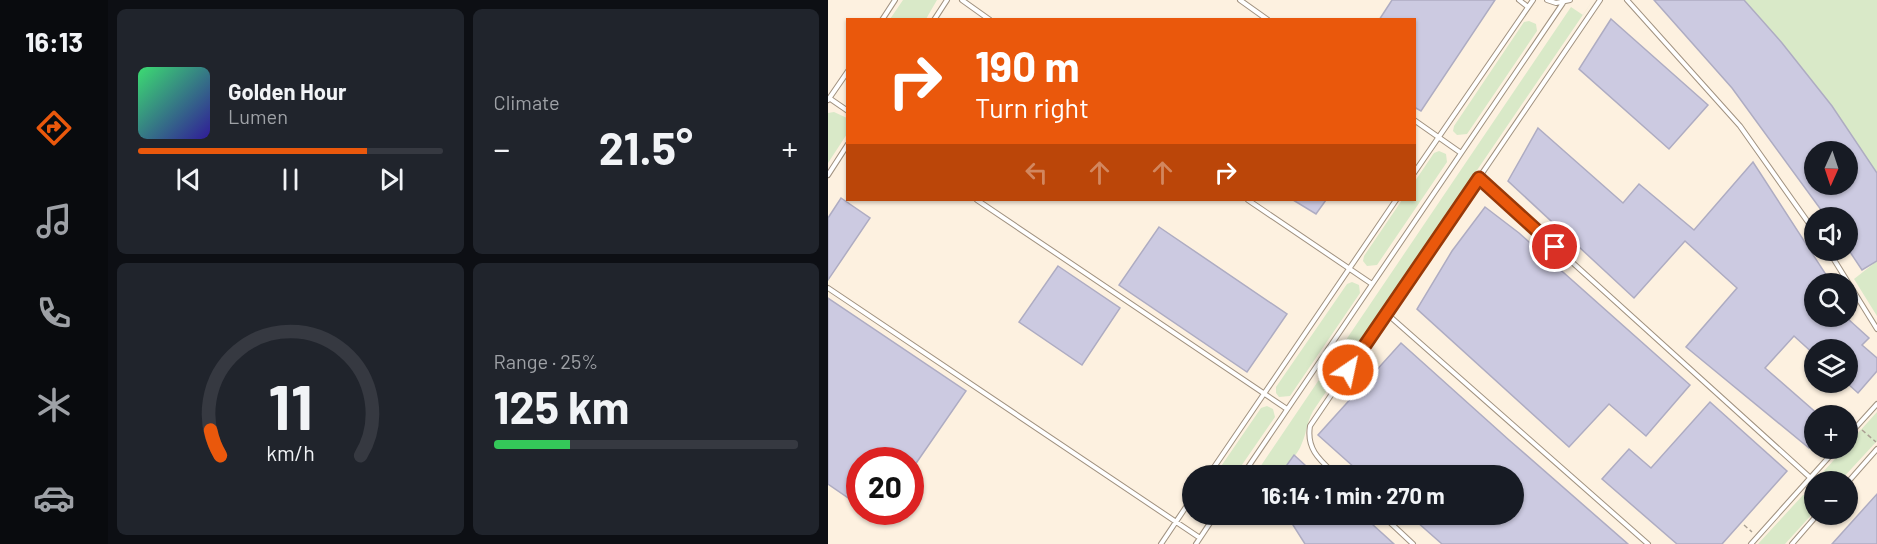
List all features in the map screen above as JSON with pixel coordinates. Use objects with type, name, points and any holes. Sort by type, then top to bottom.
[{"type":"lane","points":[[883,18],[895,0]]},
{"type":"lane","points":[[934,18],[947,0]]},
{"type":"lane","points":[[962,0],[987,18]]},
{"type":"lane","points":[[1240,0],[1265,18]]},
{"type":"lane","points":[[1519,0],[1528,7]]},
{"type":"lane","points":[[1416,170],[1533,0]]},
{"type":"lane","points":[[1547,0],[1563,3]]},
{"type":"lane","points":[[1249,465],[1563,3],[1570,0]]},
{"type":"lane","points":[[1325,465],[1309,444],[1310,426],[1600,0]]},
{"type":"lane","points":[[1627,0],[1740,126],[1804,216]]},
{"type":"lane","points":[[846,74],[829,99],[846,110]]},
{"type":"lane","points":[[1416,121],[1461,153]]},
{"type":"lane","points":[[828,175],[846,147]]},
{"type":"lane","points":[[1479,178],[1804,472]]},
{"type":"lane","points":[[978,201],[1263,395],[1287,409]]},
{"type":"lane","points":[[1249,201],[1348,270],[1372,284]]},
{"type":"lane","points":[[1215,465],[1395,201]]},
{"type":"lane","points":[[1835,261],[1877,329]]},
{"type":"lane","points":[[828,288],[1200,538]]},
{"type":"lane","points":[[1386,313],[1648,544]]},
{"type":"lane","points":[[1858,425],[1877,404]]},
{"type":"lane","points":[[1858,471],[1877,450]]},
{"type":"lane","points":[[1817,471],[1827,459]]},
{"type":"lane","points":[[1751,544],[1804,486]]},
{"type":"lane","points":[[1161,544],[1182,512]]},
{"type":"lane","points":[[1196,544],[1209,525]]},
{"type":"lane","points":[[1393,525],[1413,544]]},
{"type":"lane","points":[[1792,544],[1808,525]]},
{"type":"path","points":[[1862,429],[1876,442]]},
{"type":"path","points":[[1744,525],[1752,532]]},
{"type":"green space","points":[[903,0],[937,0],[927,18],[891,18]]},
{"type":"green space","points":[[1744,0],[1877,0],[1877,173],[1858,145],[1858,141],[1855,141],[1780,41]]},
{"type":"green space","points":[[1571,7],[1583,15],[1313,411],[1304,439],[1295,456],[1287,465],[1261,465]]},
{"type":"green space","points":[[1529,21],[1536,24],[1537,31],[1467,134],[1457,135],[1453,131],[1454,126],[1524,22]]},
{"type":"green space","points":[[834,112],[846,118],[846,136],[828,163],[828,113]]},
{"type":"green space","points":[[1439,151],[1446,154],[1447,162],[1377,265],[1367,266],[1363,261],[1364,256],[1401,201],[1416,201],[1416,180],[1434,153]]},
{"type":"green space","points":[[1877,261],[1877,316],[1858,285],[1858,276]]},
{"type":"green space","points":[[1352,282],[1359,285],[1360,293],[1290,396],[1279,397],[1276,387],[1347,284]]},
{"type":"green space","points":[[1267,406],[1273,409],[1275,417],[1242,465],[1222,465],[1261,408]]},
{"type":"green space","points":[[1877,412],[1877,441],[1849,471],[1824,471],[1835,459],[1858,459],[1858,433]]},
{"type":"green space","points":[[1803,495],[1804,523],[1785,544],[1758,544]]},
{"type":"building","points":[[1392,0],[1495,0],[1421,111],[1416,108],[1416,18],[1380,18]]},
{"type":"building","points":[[1654,0],[1744,0],[1782,43],[1832,106],[1856,141],[1804,141],[1804,187],[1732,88]]},
{"type":"building","points":[[1611,19],[1708,105],[1669,149],[1579,69]]},
{"type":"building","points":[[1538,128],[1623,203],[1639,184],[1694,230],[1753,162],[1804,241],[1804,261],[1817,261],[1825,273],[1804,273],[1804,327],[1857,327],[1869,338],[1862,345],[1877,358],[1877,371],[1858,393],[1858,339],[1804,339],[1804,345],[1794,336],[1765,368],[1807,405],[1804,405],[1804,444],[1686,347],[1737,288],[1685,241],[1634,298],[1508,181]]},
{"type":"building","points":[[1858,145],[1877,173],[1877,261],[1862,270],[1856,261],[1858,261],[1858,207],[1819,207],[1810,195],[1858,195]]},
{"type":"building","points":[[841,198],[870,218],[828,280],[828,218]]},
{"type":"building","points":[[1295,201],[1325,201],[1316,214]]},
{"type":"building","points":[[1485,207],[1519,233],[1690,385],[1646,436],[1609,404],[1569,447],[1417,309],[1452,251]]},
{"type":"building","points":[[1159,227],[1287,314],[1247,372],[1119,285]]},
{"type":"building","points":[[1058,266],[1120,308],[1082,365],[1019,322]]},
{"type":"building","points":[[828,298],[966,391],[924,452],[924,447],[846,447],[846,496],[828,484]]},
{"type":"building","points":[[1401,343],[1628,544],[1442,544],[1420,525],[1524,525],[1524,465],[1352,465],[1318,435]]},
{"type":"building","points":[[1710,402],[1787,471],[1722,544],[1677,544],[1602,479],[1629,449],[1651,468]]},
{"type":"building","points":[[1294,455],[1305,465],[1287,465]]},
{"type":"building","points":[[1877,494],[1877,544],[1832,544],[1849,525],[1858,525],[1858,515]]},
{"type":"building","points":[[1293,525],[1373,525],[1394,544],[1305,544]]},
{"type":"route","points":[[1348,370],[1479,178],[1555,247]]}]
